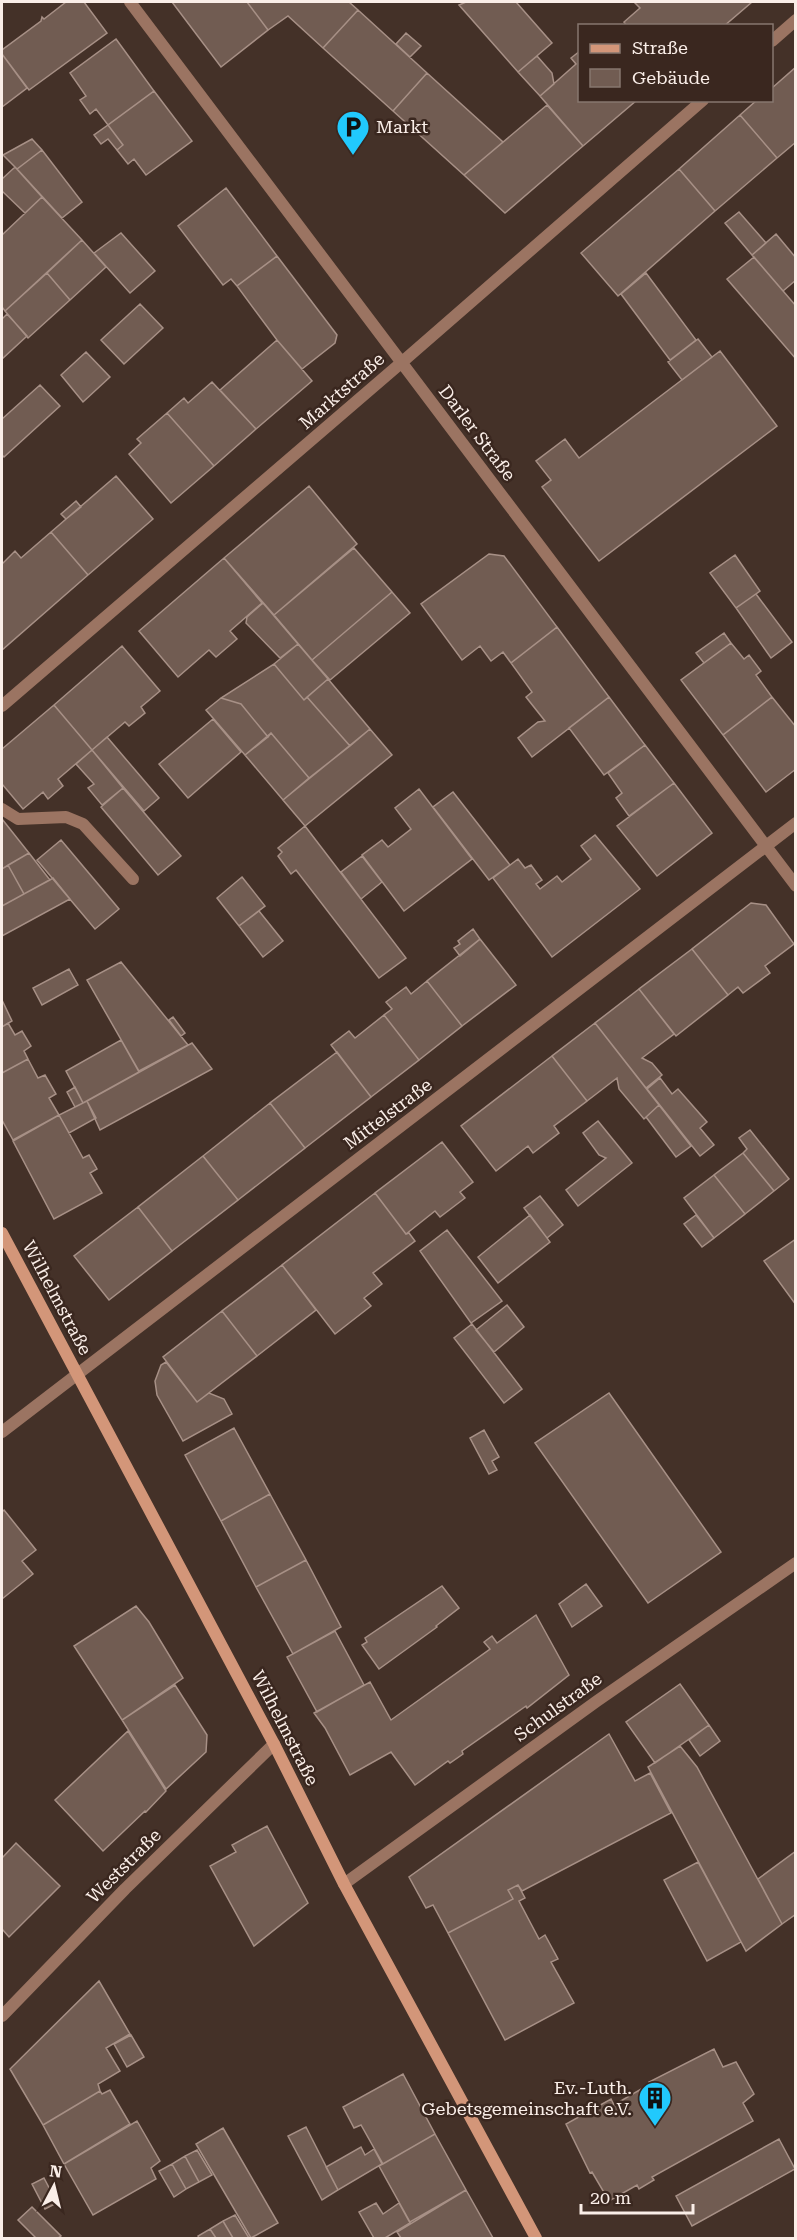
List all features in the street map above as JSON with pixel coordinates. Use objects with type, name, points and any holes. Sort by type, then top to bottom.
[{"type":"street","name":"Darler Straße","points":[[130,2],[795,886]]},
{"type":"street","points":[[773,39],[795,20]]},
{"type":"street","name":"Marktstraße","points":[[2,706],[701,102]]},
{"type":"street","points":[[2,809],[18,819],[66,817],[83,824],[133,879]]},
{"type":"street","name":"Mittelstraße","points":[[2,1432],[795,824]]},
{"type":"street","name":"Wilhelmstraße","points":[[2,1233],[274,1744],[344,1884],[536,2238]]},
{"type":"street","name":"Schulstraße","points":[[344,1884],[597,1701],[795,1563]]},
{"type":"street","name":"Weststraße","points":[[2,2016],[125,1889],[274,1744]]},
{"type":"building","points":[[66,2],[84,2],[107,33],[29,90],[2,54],[2,50],[41,21],[42,17],[44,19]]},
{"type":"building","points":[[172,2],[247,2],[268,30],[221,67]]},
{"type":"building","points":[[247,2],[349,2],[358,10],[323,48],[288,16],[268,30]]},
{"type":"building","points":[[466,2],[516,2],[552,43],[518,72],[459,5]]},
{"type":"building","points":[[634,2],[752,2],[726,24],[626,24],[624,22],[640,8]]},
{"type":"building","points":[[358,10],[427,73],[393,111],[323,48]]},
{"type":"building","points":[[406,33],[421,46],[410,57],[396,44]]},
{"type":"building","points":[[116,39],[154,91],[108,125],[96,109],[90,114],[80,100],[86,96],[70,73]]},
{"type":"building","points":[[578,53],[578,102],[635,102],[583,146],[540,96],[576,64],[571,58]]},
{"type":"building","points":[[2,54],[27,88],[2,107]]},
{"type":"building","points":[[537,56],[552,73],[554,84],[540,96],[518,72]]},
{"type":"building","points":[[796,67],[796,142],[777,158],[740,115],[755,102],[773,102],[773,87]]},
{"type":"building","points":[[427,73],[503,142],[464,175],[393,111]]},
{"type":"building","points":[[154,91],[192,141],[146,175],[134,159],[128,164],[117,150],[123,145],[108,125]]},
{"type":"building","points":[[547,105],[583,146],[505,213],[464,175]]},
{"type":"building","points":[[740,115],[777,158],[715,211],[679,169]]},
{"type":"building","points":[[108,125],[123,145],[117,150],[108,139],[101,144],[94,135]]},
{"type":"building","points":[[32,139],[42,150],[17,169],[3,155]]},
{"type":"building","points":[[42,150],[82,202],[62,218],[17,169]]},
{"type":"building","points":[[15,167],[42,197],[25,213],[2,191],[2,179]]},
{"type":"building","points":[[679,169],[715,211],[618,296],[581,253]]},
{"type":"building","points":[[226,188],[277,256],[237,286],[231,279],[223,285],[178,226]]},
{"type":"building","points":[[42,197],[82,240],[5,311],[2,307],[2,235]]},
{"type":"building","points":[[739,212],[766,243],[752,255],[725,223]]},
{"type":"building","points":[[121,233],[155,271],[130,293],[94,253]]},
{"type":"building","points":[[776,234],[796,258],[796,280],[783,291],[752,255]]},
{"type":"building","points":[[82,240],[106,267],[70,300],[47,273]]},
{"type":"building","points":[[277,256],[337,335],[335,343],[302,369],[277,340],[237,286]]},
{"type":"building","points":[[754,257],[796,306],[796,359],[727,279]]},
{"type":"building","points":[[47,273],[70,300],[28,338],[5,311]]},
{"type":"building","points":[[646,273],[696,340],[670,360],[621,294]]},
{"type":"building","points":[[140,304],[163,328],[124,364],[101,340]]},
{"type":"building","points":[[7,314],[27,336],[2,359],[2,319]]},
{"type":"building","points":[[698,339],[712,357],[682,380],[668,362]]},
{"type":"building","points":[[277,340],[312,381],[256,429],[220,390]]},
{"type":"building","points":[[720,351],[777,426],[599,561],[542,487],[551,480],[536,461],[565,439],[579,458]]},
{"type":"building","points":[[86,352],[110,377],[83,402],[61,375]]},
{"type":"building","points":[[212,382],[256,429],[214,466],[167,413],[184,398],[188,403]]},
{"type":"building","points":[[40,385],[60,406],[4,457],[2,455],[2,419]]},
{"type":"building","points":[[167,413],[214,466],[171,503],[129,454],[141,443],[137,439]]},
{"type":"building","points":[[116,476],[153,519],[88,575],[51,532]]},
{"type":"building","points":[[309,486],[357,544],[274,615],[224,558]]},
{"type":"building","points":[[76,501],[81,507],[66,519],[61,514]]},
{"type":"building","points":[[51,532],[88,575],[2,650],[2,564],[15,551],[21,558]]},
{"type":"building","points":[[354,548],[392,592],[312,660],[274,615]]},
{"type":"building","points":[[489,554],[504,556],[557,627],[511,663],[503,652],[491,661],[480,646],[462,660],[421,604]]},
{"type":"building","points":[[735,555],[760,591],[736,608],[710,573]]},
{"type":"building","points":[[224,558],[262,603],[230,631],[237,639],[216,657],[209,650],[178,677],[139,631]]},
{"type":"building","points":[[392,592],[410,613],[330,680],[312,660]]},
{"type":"building","points":[[756,594],[792,642],[771,658],[736,608]]},
{"type":"building","points":[[263,603],[298,644],[280,658],[246,623],[247,617]]},
{"type":"building","points":[[557,627],[609,697],[532,757],[518,738],[538,722],[545,721],[526,697],[532,692],[511,663]]},
{"type":"building","points":[[724,633],[731,643],[704,663],[696,653]]},
{"type":"building","points":[[731,643],[744,659],[749,655],[761,671],[756,675],[772,697],[723,735],[681,680]]},
{"type":"building","points":[[298,644],[328,679],[304,700],[274,664]]},
{"type":"building","points":[[122,646],[160,691],[141,707],[145,713],[129,726],[125,722],[92,750],[54,705]]},
{"type":"building","points":[[274,664],[304,700],[307,697],[350,746],[309,778],[271,733],[268,737],[241,704],[221,698]]},
{"type":"building","points":[[328,679],[370,729],[350,746],[307,697]]},
{"type":"building","points":[[609,697],[645,745],[604,775],[569,728]]},
{"type":"building","points":[[772,697],[796,727],[796,769],[766,792],[723,735]]},
{"type":"building","points":[[221,698],[241,704],[268,737],[245,755],[206,710]]},
{"type":"building","points":[[54,705],[92,750],[58,779],[63,786],[48,799],[43,792],[23,809],[2,784],[2,749]]},
{"type":"building","points":[[213,719],[241,752],[188,798],[159,764]]},
{"type":"building","points":[[370,729],[392,755],[305,826],[283,800]]},
{"type":"building","points":[[271,733],[309,778],[283,800],[245,755]]},
{"type":"building","points":[[107,737],[159,798],[144,811],[92,750]]},
{"type":"building","points":[[645,745],[674,783],[629,816],[616,798],[622,793],[608,773]]},
{"type":"building","points":[[92,750],[123,788],[102,805],[88,788],[94,784],[76,764]]},
{"type":"building","points":[[674,783],[712,833],[657,876],[617,826]]},
{"type":"building","points":[[123,788],[181,856],[158,875],[101,807]]},
{"type":"building","points":[[419,789],[472,859],[404,911],[362,855],[382,840],[388,847],[411,829],[395,808]]},
{"type":"building","points":[[453,792],[510,865],[489,880],[433,807]]},
{"type":"building","points":[[2,819],[29,853],[2,869]]},
{"type":"building","points":[[305,826],[406,958],[379,978],[296,870],[291,874],[278,856],[282,852],[278,848]]},
{"type":"building","points":[[595,835],[640,889],[552,957],[493,878],[518,859],[525,868],[531,865],[542,880],[536,884],[540,889],[557,876],[562,882],[591,859],[581,846]]},
{"type":"building","points":[[61,840],[119,909],[95,929],[37,860]]},
{"type":"building","points":[[29,853],[50,880],[24,894],[8,865]]},
{"type":"building","points":[[362,856],[382,882],[361,899],[341,872]]},
{"type":"building","points":[[8,865],[24,894],[2,906],[2,869]]},
{"type":"building","points":[[242,877],[265,906],[239,926],[217,898]]},
{"type":"building","points":[[53,878],[70,899],[2,936],[2,906]]},
{"type":"building","points":[[751,903],[766,905],[794,944],[765,966],[770,973],[743,993],[738,987],[728,995],[692,949]]},
{"type":"building","points":[[259,911],[283,941],[263,957],[239,926]]},
{"type":"building","points":[[473,929],[480,939],[460,956],[454,948],[460,944],[458,941]]},
{"type":"building","points":[[480,939],[516,985],[462,1026],[427,981]]},
{"type":"building","points":[[692,949],[728,995],[676,1036],[639,989]]},
{"type":"building","points":[[121,962],[188,1045],[139,1071],[87,980]]},
{"type":"building","points":[[69,969],[78,985],[42,1005],[33,988]]},
{"type":"building","points":[[427,981],[462,1026],[419,1060],[384,1015],[392,1009],[386,1002],[406,987],[411,994]]},
{"type":"building","points":[[639,989],[674,1034],[642,1058],[652,1063],[662,1075],[646,1088],[595,1023]]},
{"type":"building","points":[[2,1000],[12,1021],[2,1027]]},
{"type":"building","points":[[384,1015],[419,1060],[371,1097],[331,1045],[349,1031],[355,1038]]},
{"type":"building","points":[[173,1017],[185,1033],[181,1036],[169,1020]]},
{"type":"building","points":[[8,1023],[15,1035],[22,1031],[31,1046],[24,1051],[28,1059],[2,1073],[2,1027]]},
{"type":"building","points":[[595,1023],[659,1105],[644,1119],[619,1089],[617,1078],[587,1101],[552,1056]]},
{"type":"building","points":[[121,1040],[139,1072],[83,1103],[66,1071]]},
{"type":"building","points":[[192,1043],[212,1069],[100,1130],[87,1101]]},
{"type":"building","points":[[337,1052],[371,1097],[305,1148],[270,1103]]},
{"type":"building","points":[[552,1056],[587,1101],[554,1126],[559,1133],[533,1153],[528,1146],[496,1171],[461,1126]]},
{"type":"building","points":[[28,1059],[38,1078],[45,1075],[56,1094],[49,1098],[59,1115],[13,1140],[2,1120],[2,1073]]},
{"type":"building","points":[[660,1078],[672,1094],[678,1089],[707,1122],[700,1128],[714,1145],[700,1156],[647,1089]]},
{"type":"building","points":[[75,1087],[83,1103],[75,1107],[67,1092]]},
{"type":"building","points":[[87,1101],[96,1118],[69,1133],[59,1115]]},
{"type":"building","points":[[270,1103],[305,1148],[238,1200],[203,1156]]},
{"type":"building","points":[[659,1105],[691,1146],[676,1157],[646,1117]]},
{"type":"building","points":[[59,1115],[83,1158],[89,1155],[97,1169],[90,1173],[102,1193],[54,1219],[13,1141]]},
{"type":"building","points":[[598,1121],[632,1163],[578,1206],[566,1190],[606,1158],[599,1155],[583,1133]]},
{"type":"building","points":[[750,1130],[789,1179],[774,1191],[743,1153],[747,1149],[739,1138]]},
{"type":"building","points":[[442,1142],[473,1182],[460,1192],[465,1198],[440,1217],[435,1211],[406,1234],[375,1193]]},
{"type":"building","points":[[743,1153],[774,1191],[745,1214],[714,1175]]},
{"type":"building","points":[[203,1156],[238,1200],[172,1251],[138,1207]]},
{"type":"building","points":[[714,1175],[745,1214],[714,1238],[684,1198]]},
{"type":"building","points":[[375,1193],[406,1234],[409,1233],[415,1241],[373,1273],[382,1284],[364,1298],[371,1306],[335,1334],[282,1265]]},
{"type":"building","points":[[540,1196],[563,1225],[547,1238],[524,1208]]},
{"type":"building","points":[[138,1207],[172,1251],[109,1300],[74,1256]]},
{"type":"building","points":[[530,1215],[550,1242],[498,1283],[478,1257]]},
{"type":"building","points":[[696,1215],[714,1238],[702,1247],[684,1224]]},
{"type":"building","points":[[447,1230],[502,1301],[471,1323],[420,1251]]},
{"type":"building","points":[[796,1239],[796,1305],[764,1261]]},
{"type":"building","points":[[282,1265],[316,1310],[257,1356],[222,1311]]},
{"type":"building","points":[[507,1305],[524,1327],[494,1352],[476,1330]]},
{"type":"building","points":[[222,1311],[257,1356],[197,1402],[163,1357]]},
{"type":"building","points":[[472,1324],[522,1389],[504,1403],[454,1338]]},
{"type":"building","points":[[166,1362],[197,1402],[209,1393],[224,1399],[232,1414],[183,1441],[157,1395],[155,1381],[161,1365]]},
{"type":"building","points":[[609,1393],[721,1552],[648,1603],[535,1443]]},
{"type":"building","points":[[234,1428],[270,1494],[221,1521],[185,1455]]},
{"type":"building","points":[[484,1430],[499,1457],[492,1461],[497,1470],[489,1474],[470,1438]]},
{"type":"building","points":[[270,1494],[306,1560],[256,1587],[221,1521]]},
{"type":"building","points":[[4,1510],[36,1550],[22,1561],[33,1574],[2,1599],[2,1512]]},
{"type":"building","points":[[306,1560],[341,1627],[293,1654],[256,1587]]},
{"type":"building","points":[[586,1584],[602,1606],[572,1627],[559,1604]]},
{"type":"building","points":[[442,1586],[459,1608],[379,1669],[362,1645],[367,1642],[365,1638]]},
{"type":"building","points":[[136,1606],[149,1622],[183,1678],[122,1720],[74,1646]]},
{"type":"building","points":[[536,1615],[569,1675],[527,1708],[526,1706],[462,1751],[463,1754],[450,1763],[448,1761],[415,1785],[391,1752],[350,1775],[325,1728],[314,1713],[370,1682],[391,1720],[490,1649],[484,1642],[492,1636],[497,1643]]},
{"type":"building","points":[[335,1631],[364,1685],[317,1712],[287,1657]]},
{"type":"building","points":[[680,1684],[709,1725],[655,1763],[626,1722]]},
{"type":"building","points":[[175,1685],[207,1735],[206,1752],[166,1789],[122,1720]]},
{"type":"building","points":[[709,1725],[720,1741],[700,1756],[689,1740]]},
{"type":"building","points":[[128,1731],[166,1791],[103,1851],[55,1800]]},
{"type":"building","points":[[609,1734],[635,1781],[650,1773],[671,1813],[522,1891],[518,1885],[508,1890],[513,1899],[448,1933],[433,1905],[426,1908],[409,1877]]},
{"type":"building","points":[[680,1746],[697,1767],[782,1924],[746,1951],[648,1767]]},
{"type":"building","points":[[267,1826],[308,1903],[254,1946],[210,1866],[236,1852],[232,1845]]},
{"type":"building","points":[[16,1843],[60,1886],[9,1937],[2,1929],[2,1858]]},
{"type":"building","points":[[796,1851],[796,1914],[782,1924],[758,1879]]},
{"type":"building","points":[[698,1862],[741,1942],[707,1961],[664,1880]]},
{"type":"building","points":[[518,1885],[525,1898],[519,1901],[539,1939],[545,1935],[558,1959],[551,1962],[574,2003],[505,2040],[448,1933],[513,1899],[508,1890]]},
{"type":"building","points":[[99,1981],[130,2034],[106,2048],[120,2071],[98,2084],[100,2091],[43,2125],[10,2069]]},
{"type":"building","points":[[131,2035],[144,2057],[127,2067],[114,2044]]},
{"type":"building","name":"Ev.-Luth. Gebetsgemeinschaft e.V.","points":[[714,2049],[723,2067],[736,2062],[754,2094],[743,2103],[753,2121],[652,2177],[654,2180],[639,2189],[637,2185],[609,2201],[592,2172],[590,2173],[566,2124],[611,2099],[614,2105],[650,2084],[649,2082]]},
{"type":"building","points":[[403,2074],[435,2134],[383,2164],[361,2125],[354,2128],[343,2107]]},
{"type":"building","points":[[110,2090],[130,2124],[64,2164],[43,2125],[100,2091],[102,2094]]},
{"type":"building","points":[[137,2121],[160,2161],[151,2168],[156,2179],[93,2215],[64,2164]]},
{"type":"building","points":[[306,2127],[338,2190],[322,2200],[288,2136]]},
{"type":"building","points":[[223,2128],[278,2223],[251,2238],[196,2144]]},
{"type":"building","points":[[435,2134],[466,2190],[410,2222],[379,2166]]},
{"type":"building","points":[[779,2139],[795,2169],[692,2226],[676,2196]]},
{"type":"building","points":[[361,2147],[365,2155],[374,2149],[382,2164],[338,2190],[326,2167]]},
{"type":"building","points":[[197,2150],[212,2175],[199,2182],[185,2156]]},
{"type":"building","points":[[185,2156],[199,2182],[186,2189],[172,2164]]},
{"type":"building","points":[[172,2164],[186,2189],[174,2197],[159,2171]]},
{"type":"building","points":[[44,2178],[57,2203],[45,2209],[32,2184]]},
{"type":"building","points":[[466,2190],[493,2238],[401,2238],[397,2232]]},
{"type":"building","points":[[376,2203],[383,2214],[399,2203],[410,2223],[385,2238],[374,2238],[359,2212]]},
{"type":"building","points":[[32,2207],[61,2236],[36,2238],[18,2220]]},
{"type":"building","points":[[235,2215],[249,2238],[233,2238],[223,2221]]},
{"type":"building","points":[[223,2221],[233,2238],[216,2238],[210,2229]]},
{"type":"building","points":[[210,2229],[216,2238],[199,2238],[198,2236]]},
{"type":"place","name":"Markt","points":[[353,156]]},
{"type":"place","name":"Ev.-Luth. Gebetsgemeinschaft e.V.","points":[[655,2127]]}]
